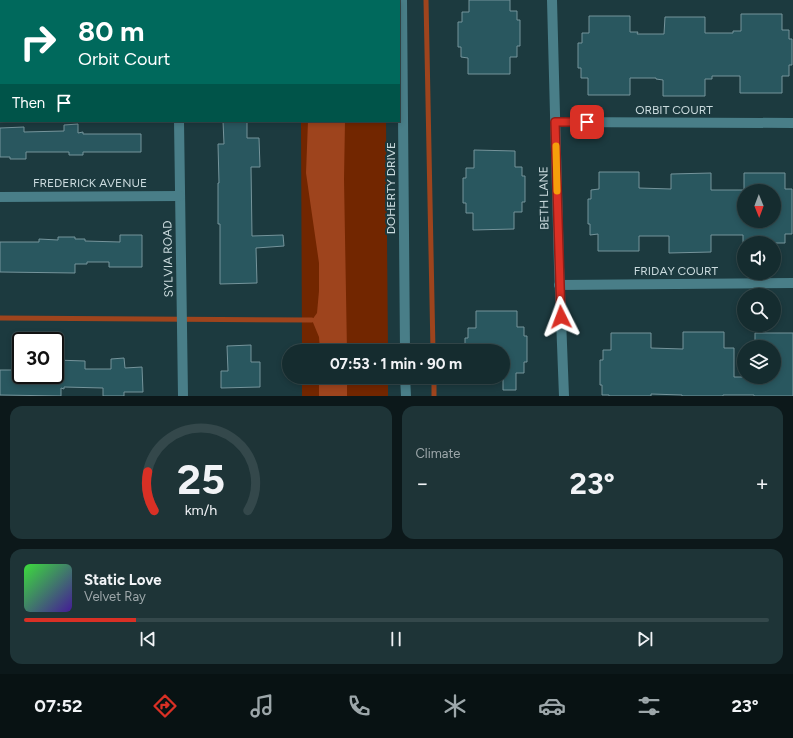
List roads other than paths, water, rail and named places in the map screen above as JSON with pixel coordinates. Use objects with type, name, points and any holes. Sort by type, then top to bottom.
[{"type":"street","name":"DOHERTY DRIVE","points":[[402,0],[405,344]]},
{"type":"street","name":"BETH LANE","points":[[552,0],[559,285],[564,396]]},
{"type":"street","name":"SYLVIA ROAD","points":[[179,122],[183,396]]},
{"type":"street","name":"ORBIT COURT","points":[[555,122],[793,123]]},
{"type":"street","name":"FREDERICK AVENUE","points":[[0,197],[180,196]]},
{"type":"street","name":"FRIDAY COURT","points":[[559,285],[793,283]]},
{"type":"street","points":[[405,384],[406,396]]},
{"type":"waterway","points":[[426,0],[433,344]]},
{"type":"waterway","points":[[0,318],[312,320]]},
{"type":"waterway","points":[[434,384],[434,396]]}]
